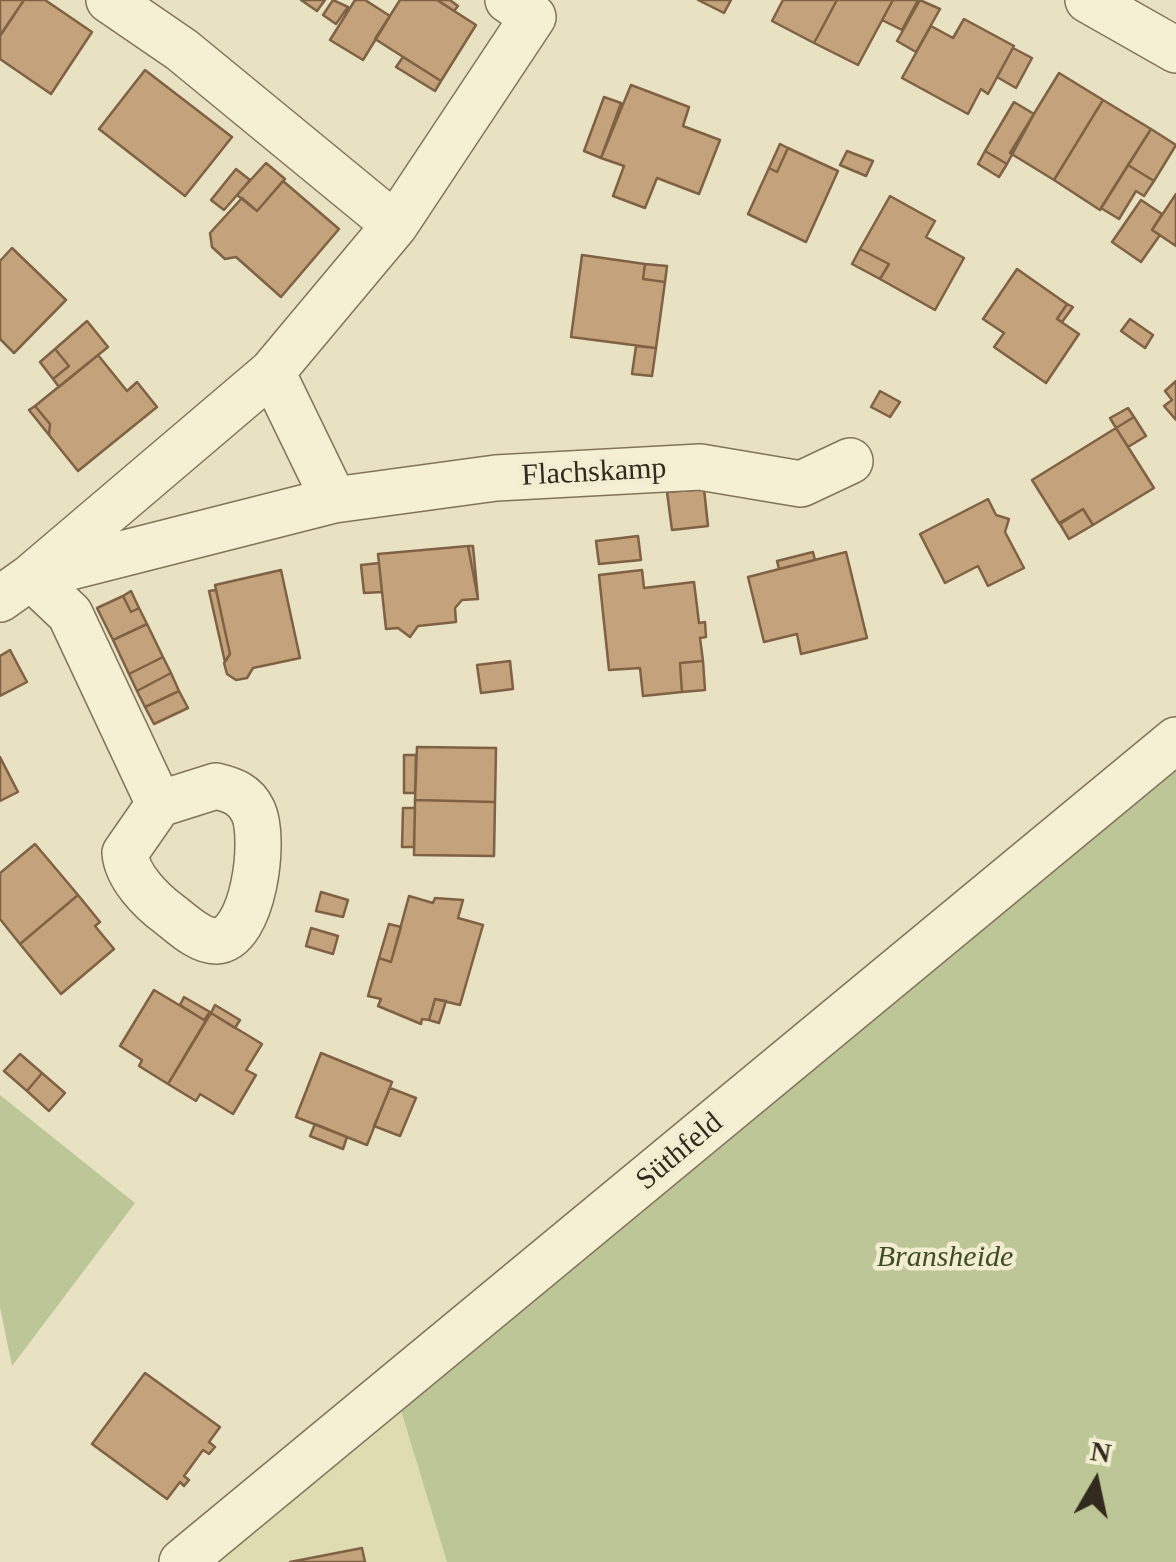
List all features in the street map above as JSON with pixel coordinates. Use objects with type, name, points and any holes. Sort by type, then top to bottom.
[{"type":"street","points":[[109,0],[182,50],[396,225]]},
{"type":"street","points":[[159,804],[70,614],[16,588],[272,372],[396,225],[533,17],[508,0]]},
{"type":"street","points":[[1088,0],[1176,50]]},
{"type":"street","points":[[272,372],[334,500]]},
{"type":"street","name":"Flachskamp","points":[[16,588],[334,500],[496,478],[700,467],[801,484],[850,461]]},
{"type":"street","name":"Süthfeld","points":[[182,1562],[1176,740]]},
{"type":"shaded area","points":[[400,1407],[447,1562],[213,1562]]},
{"type":"green space","name":"Bransheide","points":[[1176,769],[1176,1562],[447,1562],[400,1407]]},
{"type":"green space","points":[[0,1095],[135,1203],[12,1366],[0,1307]]},
{"type":"building","points":[[0,0],[24,0],[1,34],[0,34]]},
{"type":"building","points":[[24,0],[45,0],[92,32],[51,94],[0,59],[0,36]]},
{"type":"building","points":[[301,0],[325,0],[317,11]]},
{"type":"building","points":[[333,0],[348,7],[336,24],[323,15]]},
{"type":"building","points":[[355,0],[365,0],[390,16],[363,60],[330,40]]},
{"type":"building","points":[[400,0],[437,0],[476,25],[441,81],[375,39]]},
{"type":"building","points":[[437,0],[450,0],[458,6],[454,11]]},
{"type":"building","points":[[698,0],[731,0],[724,13]]},
{"type":"building","points":[[783,0],[837,0],[814,43],[772,21]]},
{"type":"building","points":[[837,0],[893,0],[858,65],[814,43]]},
{"type":"building","points":[[893,0],[918,0],[902,30],[882,20]]},
{"type":"building","points":[[920,0],[940,9],[916,52],[897,41]]},
{"type":"building","points":[[964,19],[1014,46],[988,94],[981,89],[968,114],[902,78],[931,26],[953,38]]},
{"type":"building","points":[[1013,48],[1032,58],[1016,88],[997,77]]},
{"type":"building","points":[[403,57],[441,81],[435,91],[396,67]]},
{"type":"building","points":[[145,70],[232,137],[185,196],[99,129]]},
{"type":"building","points":[[1059,73],[1103,100],[1054,180],[1010,153]]},
{"type":"building","points":[[631,85],[689,107],[683,126],[720,140],[699,194],[657,178],[645,208],[613,196],[624,166],[601,158]]},
{"type":"building","points":[[604,97],[621,103],[601,158],[584,151]]},
{"type":"building","points":[[1103,100],[1151,129],[1100,210],[1054,180]]},
{"type":"building","points":[[1014,102],[1034,114],[1007,164],[985,151]]},
{"type":"building","points":[[1151,129],[1176,145],[1154,181],[1128,165]]},
{"type":"building","points":[[780,144],[788,148],[777,172],[769,168]]},
{"type":"building","points":[[788,148],[838,171],[806,242],[748,214],[769,168],[777,172]]},
{"type":"building","points":[[847,151],[873,161],[866,176],[840,165]]},
{"type":"building","points":[[985,151],[1007,164],[999,177],[978,164]]},
{"type":"building","points":[[266,163],[285,179],[257,211],[237,195]]},
{"type":"building","points":[[1128,165],[1154,181],[1144,196],[1136,191],[1119,219],[1101,208]]},
{"type":"building","points":[[236,169],[250,180],[224,210],[211,200]]},
{"type":"building","points":[[283,181],[339,229],[281,297],[236,257],[225,259],[212,247],[210,233],[242,198],[257,211]]},
{"type":"building","points":[[1176,194],[1176,246],[1152,230]]},
{"type":"building","points":[[890,196],[935,221],[926,237],[964,258],[935,310],[880,279],[889,264],[860,249]]},
{"type":"building","points":[[1141,200],[1162,214],[1152,230],[1160,235],[1141,262],[1112,242]]},
{"type":"building","points":[[12,248],[66,300],[14,353],[0,339],[0,261]]},
{"type":"building","points":[[860,249],[889,264],[880,279],[852,264]]},
{"type":"building","points":[[582,255],[645,264],[643,279],[665,282],[656,348],[571,337]]},
{"type":"building","points":[[645,264],[667,266],[665,282],[643,279]]},
{"type":"building","points":[[1017,269],[1067,304],[1057,319],[1079,334],[1046,383],[994,347],[1004,333],[983,319]]},
{"type":"building","points":[[1067,304],[1073,307],[1062,322],[1057,319]]},
{"type":"building","points":[[1130,319],[1153,335],[1145,348],[1121,331]]},
{"type":"building","points":[[87,321],[108,347],[59,387],[53,379],[69,366],[55,349]]},
{"type":"building","points":[[636,346],[656,348],[652,376],[632,374]]},
{"type":"building","points":[[55,349],[69,366],[53,379],[40,362]]},
{"type":"building","points":[[98,355],[127,391],[137,382],[157,407],[78,471],[49,435],[50,424],[35,406]]},
{"type":"building","points":[[1176,381],[1176,420],[1164,406],[1172,400],[1165,391]]},
{"type":"building","points":[[880,391],[900,402],[890,417],[871,407]]},
{"type":"building","points":[[35,406],[50,424],[49,435],[29,410]]},
{"type":"building","points":[[1128,408],[1134,417],[1116,428],[1110,418]]},
{"type":"building","points":[[1134,417],[1146,436],[1128,447],[1116,428]]},
{"type":"building","points":[[1116,428],[1154,488],[1093,525],[1083,509],[1059,523],[1032,480]]},
{"type":"building","points":[[704,489],[708,526],[672,530],[667,492]]},
{"type":"building","points":[[988,499],[996,515],[1009,519],[1005,532],[1024,568],[988,586],[978,566],[945,583],[920,534]]},
{"type":"building","points":[[1083,509],[1093,525],[1069,539],[1060,524]]},
{"type":"building","points":[[638,536],[641,560],[599,564],[596,541]]},
{"type":"building","points":[[468,546],[478,599],[462,600],[455,608],[456,622],[418,626],[410,637],[398,628],[386,629],[378,554]]},
{"type":"building","points":[[468,546],[473,546],[478,599]]},
{"type":"building","points":[[813,552],[815,560],[779,569],[777,561]]},
{"type":"building","points":[[846,552],[867,638],[801,654],[797,634],[764,642],[748,577]]},
{"type":"building","points":[[379,563],[382,592],[364,593],[361,565]]},
{"type":"building","points":[[281,570],[300,658],[253,668],[247,678],[236,680],[227,674],[224,663],[230,654],[215,585]]},
{"type":"building","points":[[642,570],[644,588],[694,582],[699,623],[705,622],[706,637],[700,638],[703,661],[680,663],[682,692],[643,696],[640,668],[609,670],[599,575]]},
{"type":"building","points":[[216,590],[230,654],[225,662],[209,591]]},
{"type":"building","points":[[131,591],[139,608],[131,612],[123,596]]},
{"type":"building","points":[[123,596],[131,612],[139,608],[147,624],[113,640],[97,608]]},
{"type":"building","points":[[147,624],[163,657],[129,674],[113,640]]},
{"type":"building","points":[[10,650],[27,682],[0,696],[0,656]]},
{"type":"building","points":[[163,657],[171,673],[137,691],[129,674]]},
{"type":"building","points":[[510,661],[513,689],[481,693],[477,665]]},
{"type":"building","points":[[703,661],[705,690],[682,692],[680,663]]},
{"type":"building","points":[[171,673],[179,691],[145,707],[137,691]]},
{"type":"building","points":[[179,691],[188,708],[154,724],[145,707]]},
{"type":"building","points":[[417,747],[496,748],[495,802],[415,800]]},
{"type":"building","points":[[404,755],[416,755],[415,793],[404,793]]},
{"type":"building","points":[[0,757],[18,792],[0,801]]},
{"type":"building","points":[[415,800],[495,802],[494,856],[414,855]]},
{"type":"building","points":[[403,808],[415,808],[414,847],[402,847]]},
{"type":"building","points":[[35,844],[78,895],[20,944],[0,919],[0,873]]},
{"type":"building","points":[[321,892],[348,900],[343,917],[316,911]]},
{"type":"building","points":[[78,895],[100,922],[95,926],[114,949],[61,994],[20,944]]},
{"type":"building","points":[[409,896],[433,903],[435,898],[463,900],[458,918],[483,925],[460,1005],[435,999],[429,1020],[422,1019],[421,1024],[378,1006],[381,999],[368,996],[379,958],[391,962]]},
{"type":"building","points":[[389,924],[401,927],[391,962],[379,958]]},
{"type":"building","points":[[311,928],[338,936],[333,954],[306,946]]},
{"type":"building","points":[[154,990],[204,1020],[211,1012],[168,1084],[139,1066],[142,1060],[120,1046]]},
{"type":"building","points":[[184,997],[210,1012],[204,1020],[180,1005]]},
{"type":"building","points":[[435,999],[446,1001],[439,1023],[429,1020]]},
{"type":"building","points":[[215,1005],[240,1020],[235,1028],[211,1013]]},
{"type":"building","points":[[211,1013],[262,1044],[246,1070],[256,1075],[233,1114],[200,1094],[196,1101],[168,1084]]},
{"type":"building","points":[[321,1053],[392,1082],[367,1145],[296,1117]]},
{"type":"building","points":[[20,1054],[42,1073],[27,1091],[4,1071]]},
{"type":"building","points":[[42,1073],[65,1093],[49,1111],[27,1091]]},
{"type":"building","points":[[390,1088],[416,1098],[400,1136],[374,1126]]},
{"type":"building","points":[[315,1124],[347,1137],[343,1149],[310,1136]]},
{"type":"building","points":[[145,1373],[220,1427],[209,1442],[215,1447],[209,1454],[203,1450],[184,1476],[189,1480],[184,1486],[180,1482],[167,1499],[92,1444]]},
{"type":"building","points":[[362,1548],[365,1562],[290,1562]]}]
